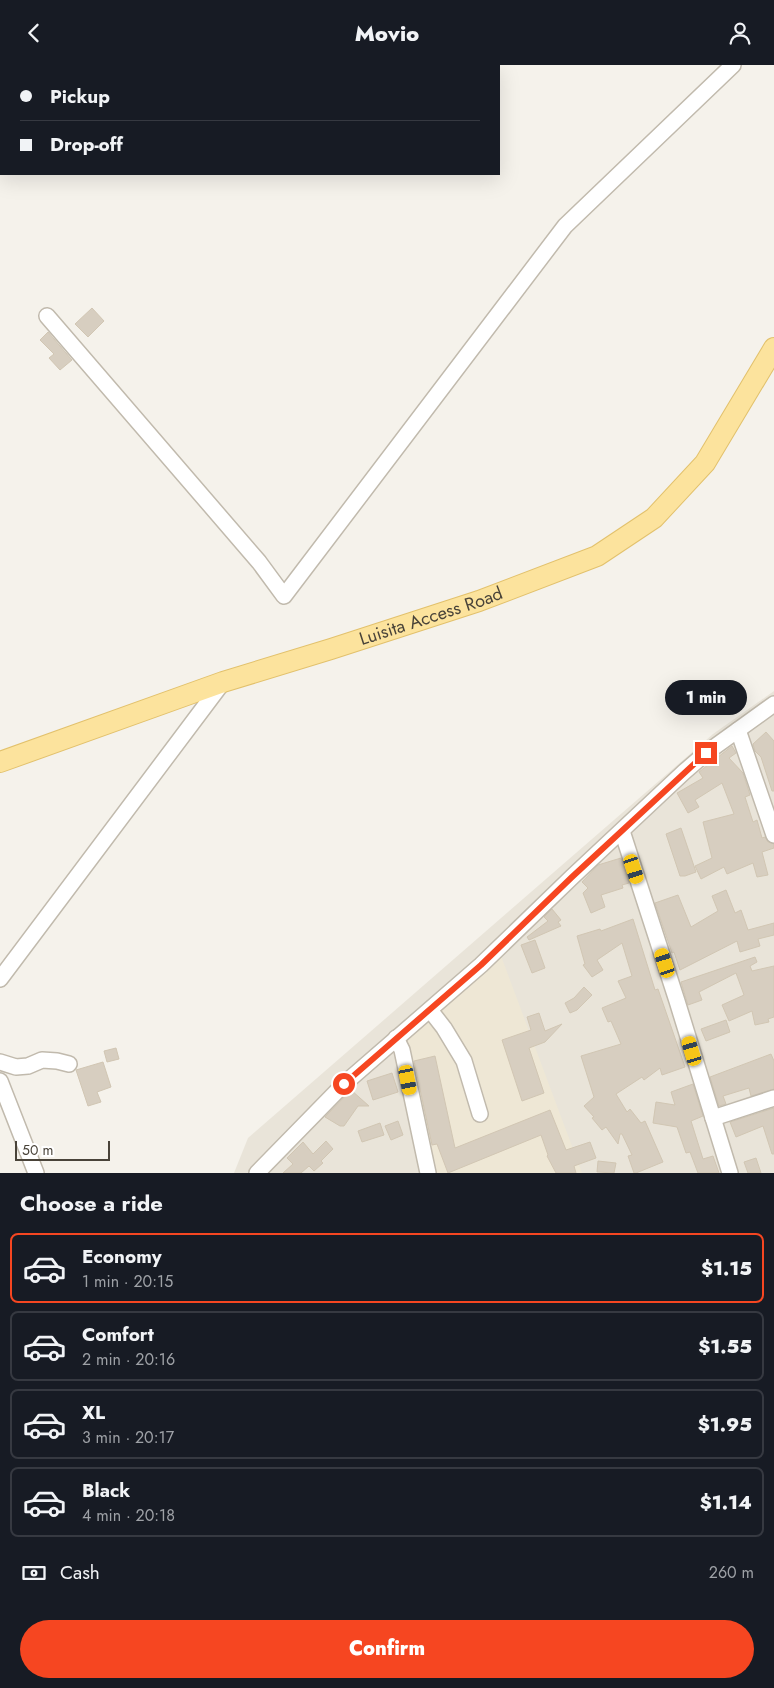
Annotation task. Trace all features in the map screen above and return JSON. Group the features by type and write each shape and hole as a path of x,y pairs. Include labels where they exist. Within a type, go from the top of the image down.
{"main road":[{"name":"Luisita Access Road","path":"0,763 223,682 479,601 597,556 654,518 705,463 774,348"}],"street":[{"path":"47,316 259,562 284,596 565,226 733,65"},
{"path":"0,979 223,682"},
{"path":"257,1173 344,1084 481,965 684,772 774,704"},
{"path":"738,730 774,835"},
{"path":"622,831 730,1173"},
{"path":"430,1010 464,1061 480,1115"},
{"path":"396,1038 402,1050 428,1173"},
{"path":"0,1062 16,1067 28,1066 42,1060 69,1064"},
{"path":"0,1081 36,1173"},
{"path":"713,1118 774,1098"}],"shaded area":[{"path":"774,691 774,1173 234,1173 248,1138 713,734"},
{"path":"501,956 582,1173 433,1173 404,1043"}],"building":[{"path":"92,308 104,321 88,337 75,324"},
{"path":"48,332 72,360 60,370 49,358 54,354 40,340"},
{"path":"766,732 774,741 774,791 772,791 761,757 755,751 753,744"},
{"path":"732,746 736,753 729,758 743,773 750,795 745,797 753,822 757,820 762,838 765,837 768,842 774,844 774,848 762,852 768,875 757,877 753,863 727,874 724,867 701,879 695,866 712,858 703,822 734,814 722,783 695,800 699,807 688,813 677,793 703,778 699,772"},
{"path":"681,828 696,872 685,876 680,876 666,834"},
{"path":"621,858 629,883 622,885 623,888 601,895 605,907 591,913 583,893 588,888 582,882 598,865"},
{"path":"726,890 735,913 741,910 748,930 774,923 774,935 758,939 760,946 740,952 737,941 680,970 674,952 672,953 655,903 678,895 691,927 718,911 712,896"},
{"path":"552,909 561,920 558,922 561,926 529,940 527,937 548,921 544,917"},
{"path":"633,919 655,990 658,989 685,1067 662,1075 660,1068 644,1080 642,1077 616,1094 627,1112 630,1109 641,1123 645,1121 663,1162 636,1173 634,1173 628,1156 632,1155 622,1134 620,1134 618,1144 606,1127 602,1130 584,1106 594,1097 581,1056 621,1044 611,1021 608,1022 602,1008 626,998 618,981 632,976 622,943 597,960 603,970 592,977 583,965 585,964 577,936 600,929 601,931"},
{"path":"535,940 545,968 532,973 521,945"},
{"path":"755,957 757,962 750,966 752,971 774,966 774,1017 768,1019 769,1022 755,1025 752,1011 729,1021 722,1005 744,995 736,973 699,992 702,1000 688,1005 681,982"},
{"path":"584,987 592,995 577,1010 570,1013 565,1003 574,998"},
{"path":"539,1013 545,1031 562,1024 545,1042 529,1048 544,1093 522,1101 502,1040 531,1030 527,1017"},
{"path":"726,1020 730,1032 706,1041 701,1029"},
{"path":"116,1048 119,1059 107,1062 104,1051"},
{"path":"771,1054 774,1061 774,1089 751,1096 749,1088 723,1096 726,1104 719,1106 710,1077"},
{"path":"435,1056 455,1148 550,1110 566,1150 590,1142 596,1158 574,1166 576,1173 556,1173 547,1156 541,1135 448,1173 437,1144 432,1145 414,1061"},
{"path":"103,1062 111,1087 97,1092 101,1102 88,1106 76,1070"},
{"path":"392,1073 398,1092 373,1100 367,1081"},
{"path":"693,1084 703,1116 691,1121 703,1159 713,1156 719,1173 698,1173 690,1152 686,1153 677,1127 653,1123 656,1102 675,1105 671,1092"},
{"path":"351,1090 369,1106 358,1106 344,1126 340,1126 325,1117"},
{"path":"774,1108 774,1154 772,1154 763,1126 736,1137 730,1122"},
{"path":"398,1121 403,1135 391,1140 385,1126"},
{"path":"380,1123 384,1135 362,1142 358,1131"},
{"path":"326,1141 333,1149 321,1161 323,1163 314,1171 309,1166 301,1173 283,1173 293,1164 287,1158 303,1142 313,1154"},
{"path":"756,1158 761,1173 748,1173 744,1162"},
{"path":"598,1161 616,1163 614,1173 597,1172"}],"route":[{"path":"344,1084 370,1059 481,965 572,877 706,753"}]}
